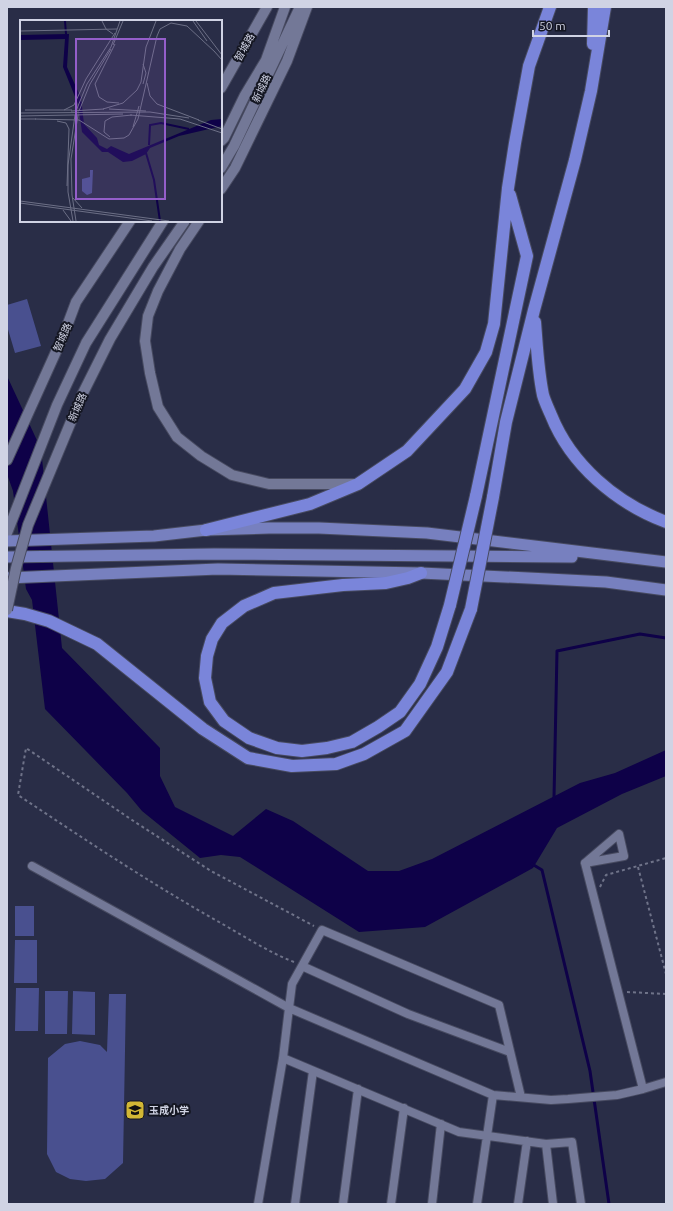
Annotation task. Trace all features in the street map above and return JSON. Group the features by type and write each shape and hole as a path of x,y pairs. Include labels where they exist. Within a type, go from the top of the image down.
{"highway":[{"path":"206,530 310,504 358,484 407,451 434,424 465,389 486,352 494,324 508,188 515,143 529,66 550,7"},
{"path":"591,91 594,7"},
{"path":"7,610 49,621 97,644 203,729 248,758 292,766 336,764 364,754 405,731 447,672 471,609 506,422 534,310 575,160 591,91 605,7"},
{"path":"421,573 408,578 386,583 343,585 274,593 244,606 222,623 212,639 207,656 205,678 210,702 224,721 249,738 277,748 302,751 327,748 352,742 400,712 420,684 438,647 450,605 476,496 526,256 508,188"},
{"path":"534,310 538,363 543,396 557,431 581,466 610,491 648,515 666,522"}],"main road":[{"path":"8,539 56,540 154,536 206,530 319,528 428,533 666,563"},
{"path":"9,557 214,554 560,556 666,563"},
{"path":"7,578 218,570 421,573 606,582 666,590"}],"street":[{"name":"智城路","path":"222,86 267,7"},
{"name":"新城路","path":"222,140 245,95 266,60 285,7"},
{"name":"新城路","path":"222,166 234,146 300,7"},
{"path":"222,188 235,168 283,69 307,7"},
{"name":"智城路","path":"7,460 64,334 76,302 129,222"},
{"name":"新城路","path":"8,539 57,405 86,343 162,222"},
{"name":"新城路","path":"7,610 16,568 28,525 82,395 110,339 149,273 184,222"},
{"path":"198,222 180,249 158,291 148,316 146,341 150,373 158,407 177,437 201,456 232,475 269,484 358,484"},
{"path":"619,834 624,856 585,863 613,838 619,834"},
{"path":"585,863 643,1089"},
{"path":"32,866 289,1008 494,1095 551,1100 568,1099 610,1095 643,1089 666,1082"},
{"path":"258,1204 283,1058 292,984 322,930 499,1005 521,1097"},
{"path":"302,966 408,1014 510,1052"},
{"path":"283,1058 459,1132 546,1144 572,1142 581,1204"},
{"path":"295,1204 314,1071"},
{"path":"343,1204 358,1089"},
{"path":"477,1204 494,1095"},
{"path":"391,1204 404,1108"},
{"path":"432,1204 441,1124"},
{"path":"518,1204 527,1141"},
{"path":"546,1144 553,1204"}],"path":[{"path":"302,966 280,957 180,900 129,869 18,795 26,748 135,822 211,871 322,930"},
{"path":"599,889 606,874 638,867 666,858"},
{"path":"638,867 666,974"},
{"path":"625,992 666,994"}],"shaded area":[{"path":"27,299 41,346 15,353 7,326 7,305"},
{"path":"7,376 41,449 62,648 160,748 160,776 175,807 233,836 266,809 293,821 368,871 399,871 432,859 580,783 615,773 666,750 666,776 622,794 557,828 533,868 425,927 359,932 240,857 221,855 200,858 142,811 127,793 45,709 32,600 26,589 13,491 7,474"},
{"path":"15,906 34,906 34,936 15,936"},
{"path":"15,940 37,940 37,983 14,983"},
{"path":"16,988 39,988 38,1031 15,1031"},
{"path":"45,991 68,991 67,1034 45,1034"},
{"path":"73,991 95,992 95,1035 72,1034"},
{"path":"109,994 126,994 123,1163 105,1179 86,1181 70,1179 56,1172 47,1154 48,1058 65,1044 80,1041 100,1045 107,1052"}],"waterway":[{"path":"554,798 557,651 640,634 666,638"},
{"path":"532,864 542,870 590,1071 609,1204"}],"place":[{"name":"玉成小学","path":"135,1110"}]}
